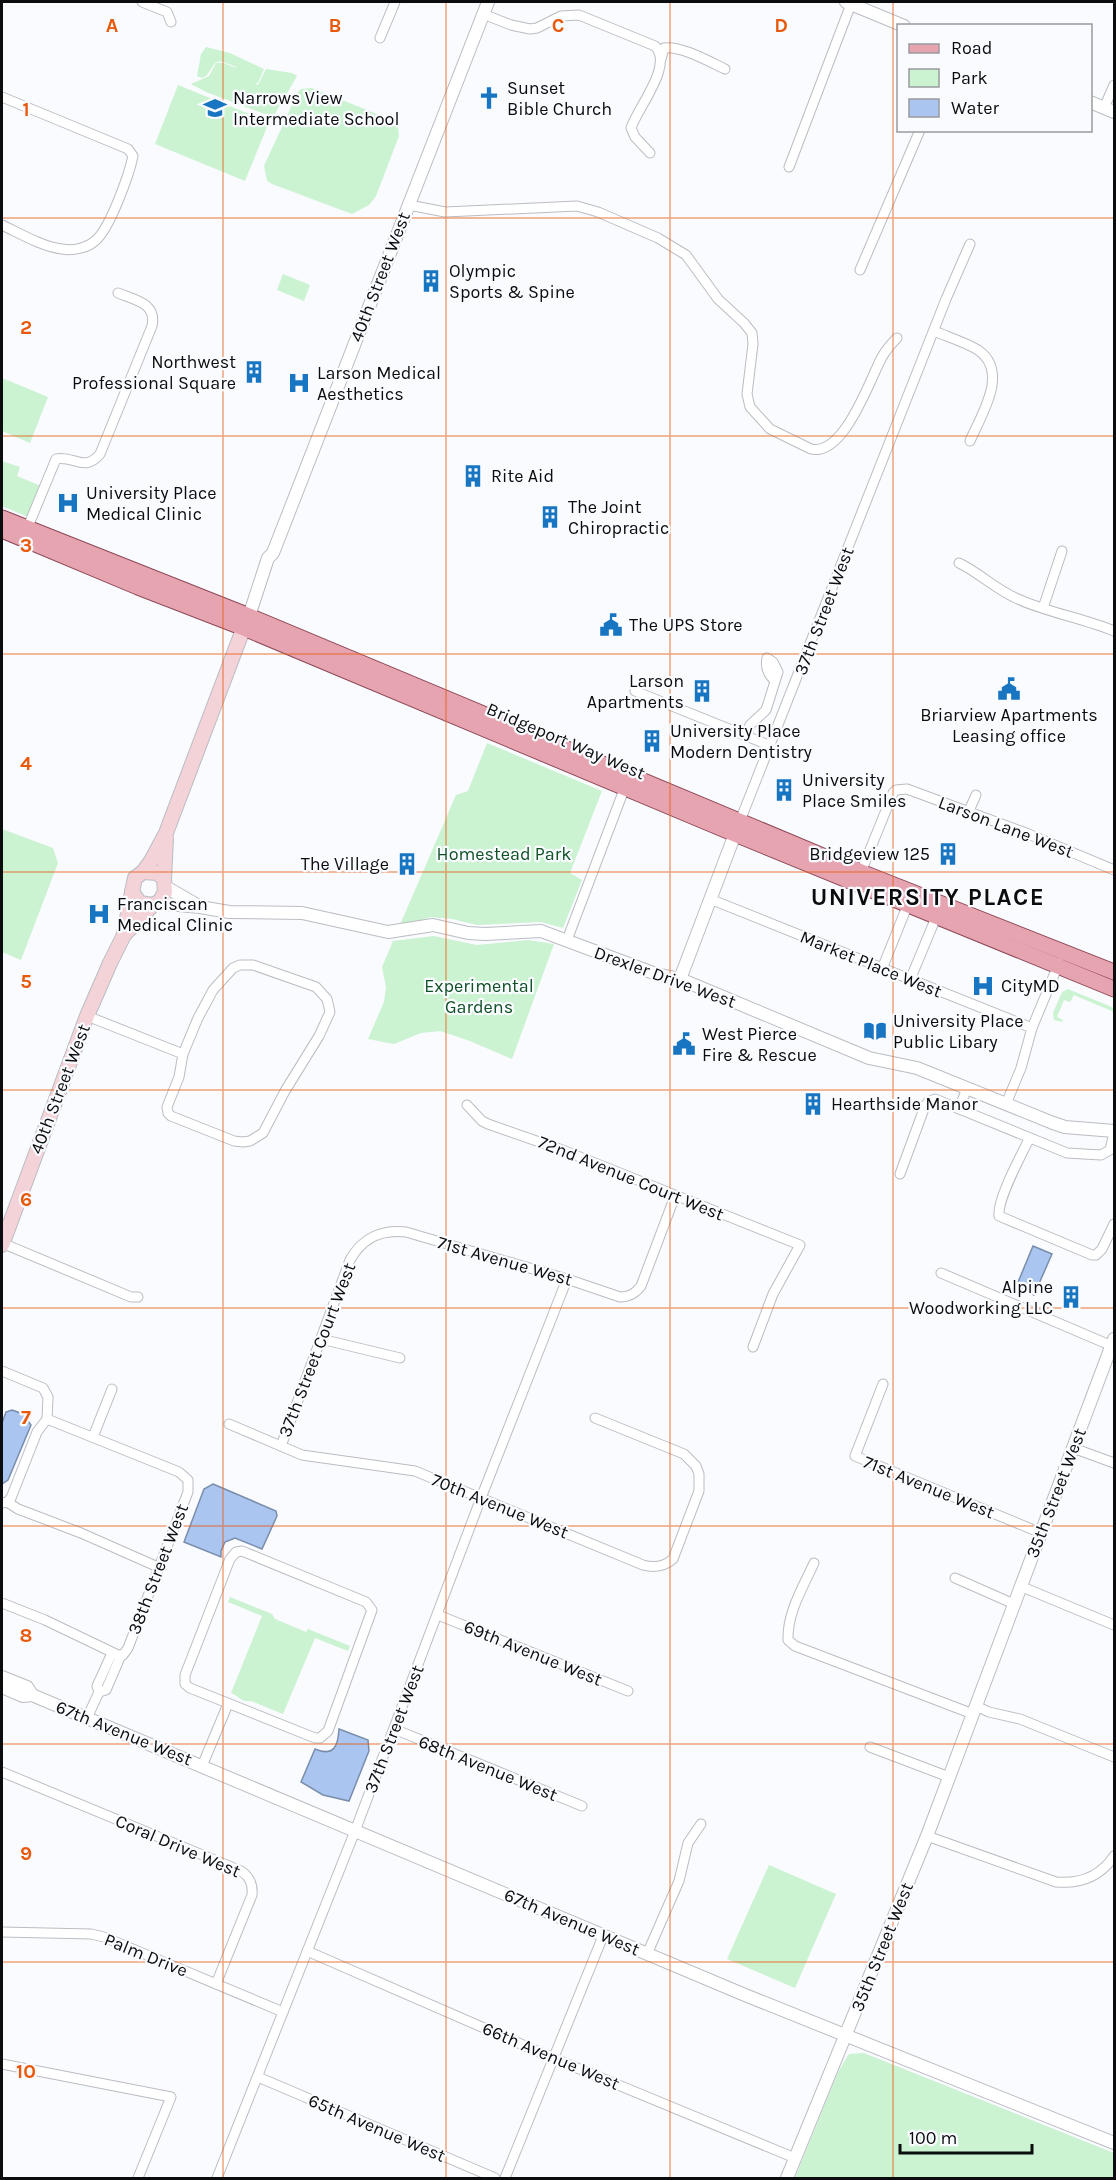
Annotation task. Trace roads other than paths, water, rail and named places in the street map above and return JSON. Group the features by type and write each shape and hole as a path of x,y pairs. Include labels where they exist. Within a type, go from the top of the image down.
{"main road":[{"name":"Bridgeport Way West","path":"2,518 738,827 909,904 1061,959 1114,972"},
{"name":"Bridgeport Way West","path":"2,530 138,587 246,622 626,787 861,872 1061,959 1114,989"},
{"name":"40th Street West","path":"143,872 166,832 246,622"},
{"name":"40th Street West","path":"165,883 166,832"},
{"path":"143,872 157,873 165,883 164,897 155,904 140,903 132,892 135,878 143,872"},
{"name":"40th Street West","path":"2,1244 87,1016 124,935 132,892"},
{"name":"40th Street West","path":"124,935 155,904"}],"street":[{"path":"142,2 167,12 171,22"},
{"path":"380,38 395,2"},
{"name":"40th Street West","path":"246,622 257,596 256,589 268,558 273,553 488,2"},
{"path":"789,167 848,3 899,24"},
{"path":"483,14 511,25 530,29 561,16 579,15 655,46 660,53 661,68 631,128 635,137 650,153"},
{"path":"661,59 664,48 673,48 725,69"},
{"path":"1092,103 1109,110 1114,85"},
{"path":"2,97 128,149 133,156 106,225 98,238 90,244 73,249 56,248 2,225"},
{"path":"860,270 919,132"},
{"path":"409,205 445,212 577,206 598,212 675,247 692,261 718,299 752,333 753,344 747,391 750,406 770,429 811,449 819,450 826,447 846,428 883,356 897,338"},
{"name":"37th Street West","path":"680,980 738,827 970,244"},
{"path":"27,529 56,459 86,463 93,462 100,454 148,336 153,318 151,309 144,303 118,293"},
{"path":"934,331 978,350 991,366 992,390 970,441"},
{"path":"1043,608 1062,550"},
{"path":"959,563 1002,591 1043,608 1078,617 1114,631"},
{"path":"746,736 750,725 766,710 774,680"},
{"path":"635,691 771,747"},
{"path":"567,940 626,787"},
{"name":"Larson Lane West","path":"861,872 872,841 896,790 907,789 1114,870"},
{"path":"968,813 976,795"},
{"name":"Drexler Drive West","path":"165,883 200,907"},
{"name":"Market Place West","path":"710,899 1032,1028"},
{"name":"Drexler Drive West","path":"155,904 200,907 239,913 274,911 302,913 388,932 433,925 468,933 485,934 541,931 656,974 680,980 869,1058 917,1068 1065,1127 1114,1132"},
{"path":"882,969 909,904"},
{"path":"910,980 937,915"},
{"path":"1006,1104 1021,1068 1032,1028 1061,959"},
{"path":"240,965 253,965 316,987 327,999 330,1012 319,1036 285,1090 267,1126 257,1138 250,1141 234,1141 168,1113 167,1107 179,1077 183,1054 213,990 233,968 240,965"},
{"path":"87,1016 183,1054"},
{"path":"959,1109 967,1088"},
{"path":"900,1174 928,1102 935,1099 1068,1153 1101,1155 1110,1150 1114,1132"},
{"name":"72nd Avenue Court West","path":"467,1105 488,1124 565,1151 800,1245 773,1294 753,1347"},
{"path":"1029,1139 1004,1194 999,1216 1092,1255 1099,1253 1102,1249 1114,1224"},
{"name":"71st Avenue West","path":"382,1233 406,1232 626,1297 637,1291 640,1286 675,1196"},
{"name":"37th Street Court West","path":"281,1446 354,1253 365,1241 382,1233"},
{"path":"2,1244 131,1297 138,1297"},
{"path":"941,1273 1113,1342"},
{"name":"37th Street West","path":"217,2178 355,1831 567,1279"},
{"path":"321,1339 400,1358"},
{"name":"35th Street West","path":"787,2178 927,1836 1113,1342"},
{"path":"2,1371 44,1388 48,1397 45,1421 4,1503 81,1533 158,1567"},
{"name":"71st Avenue West","path":"883,1384 855,1456 1041,1533"},
{"path":"45,1421 93,1437 112,1389"},
{"name":"70th Avenue West","path":"229,1424 315,1458 415,1471 643,1564 656,1567 669,1563 673,1559 699,1491 700,1483 696,1466 684,1454 595,1418"},
{"name":"38th Street West","path":"87,1718 99,1692 97,1686 117,1654 128,1648 188,1492 188,1480 179,1473 93,1437"},
{"path":"1073,1448 1114,1463"},
{"path":"242,1551 366,1602 370,1606 372,1615 328,1731 324,1736 315,1738 228,1704 190,1688 185,1679 234,1553 242,1551"},
{"path":"814,1563 788,1629 788,1640 795,1646 974,1710 1020,1719 1114,1757"},
{"path":"955,1578 1014,1604"},
{"path":"1020,1586 1114,1625"},
{"path":"2,1603 45,1620 117,1654"},
{"name":"69th Avenue West","path":"438,1616 628,1691"},
{"name":"67th Avenue West","path":"2,1677 27,1687 32,1695"},
{"name":"67th Avenue West","path":"2,1687 23,1696 32,1695 603,1936 1114,2143"},
{"path":"202,1766 228,1704"},
{"name":"68th Avenue West","path":"394,1729 582,1806"},
{"path":"870,1747 949,1777"},
{"name":"Coral Drive West","path":"3,1775 247,1875 253,1888 252,1895 216,1984"},
{"path":"647,1954 679,1881 688,1843 701,1824"},
{"path":"927,1836 1043,1878 1071,1883 1101,1871 1114,1856"},
{"name":"Palm Drive","path":"2,1932 91,1934 104,1937 283,2012"},
{"path":"505,2178 603,1936"},
{"name":"66th Avenue West","path":"307,1951 553,2058 795,2158"},
{"path":"2,2064 171,2097 138,2178"},
{"name":"65th Avenue West","path":"258,2077 495,2178"}],"water":[{"path":"1033,1246 1052,1254 1034,1295 1016,1287"},
{"path":"12,1410 23,1414 31,1425 8,1480 2,1484 2,1423 6,1412"},
{"path":"213,1484 276,1511 277,1516 262,1549 235,1538 225,1542 221,1557 184,1542 204,1489"},
{"path":"339,1729 368,1740 369,1751 349,1801 323,1795 301,1782 315,1749 331,1751 338,1740"}],"place":[{"name":"Sunset Bible Church","path":"489,98"},
{"name":"Narrows View Intermediate School","path":"215,108"},
{"name":"Olympic Sports & Spine","path":"431,281"},
{"name":"Northwest Professional Square","path":"254,372"},
{"name":"Larson Medical Aesthetics","path":"299,383"},
{"name":"Rite Aid","path":"473,476"},
{"name":"University Place Medical Clinic","path":"68,503"},
{"name":"The Joint Chiropractic","path":"550,517"},
{"name":"The UPS Store","path":"611,625"},
{"name":"Briarview Apartments Leasing office","path":"1009,689"},
{"name":"Larson Apartments","path":"702,691"},
{"name":"University Place Modern Dentistry","path":"652,741"},
{"name":"University Place Smiles","path":"784,790"},
{"name":"Bridgeview 125","path":"948,854"},
{"name":"The Village","path":"407,864"},
{"name":"Franciscan Medical Clinic","path":"99,914"},
{"name":"CityMD","path":"983,986"},
{"name":"University Place Public Libary","path":"875,1031"},
{"name":"West Pierce Fire & Rescue","path":"684,1044"},
{"name":"Hearthside Manor","path":"813,1104"},
{"name":"Alpine Woodworking LLC","path":"1071,1297"}],"district":[{"name":"UNIVERSITY PLACE","path":"928,897"}],"park label":[{"name":"Homestead Park","path":"504,854"},
{"name":"Experimental Gardens","path":"479,996"}]}
